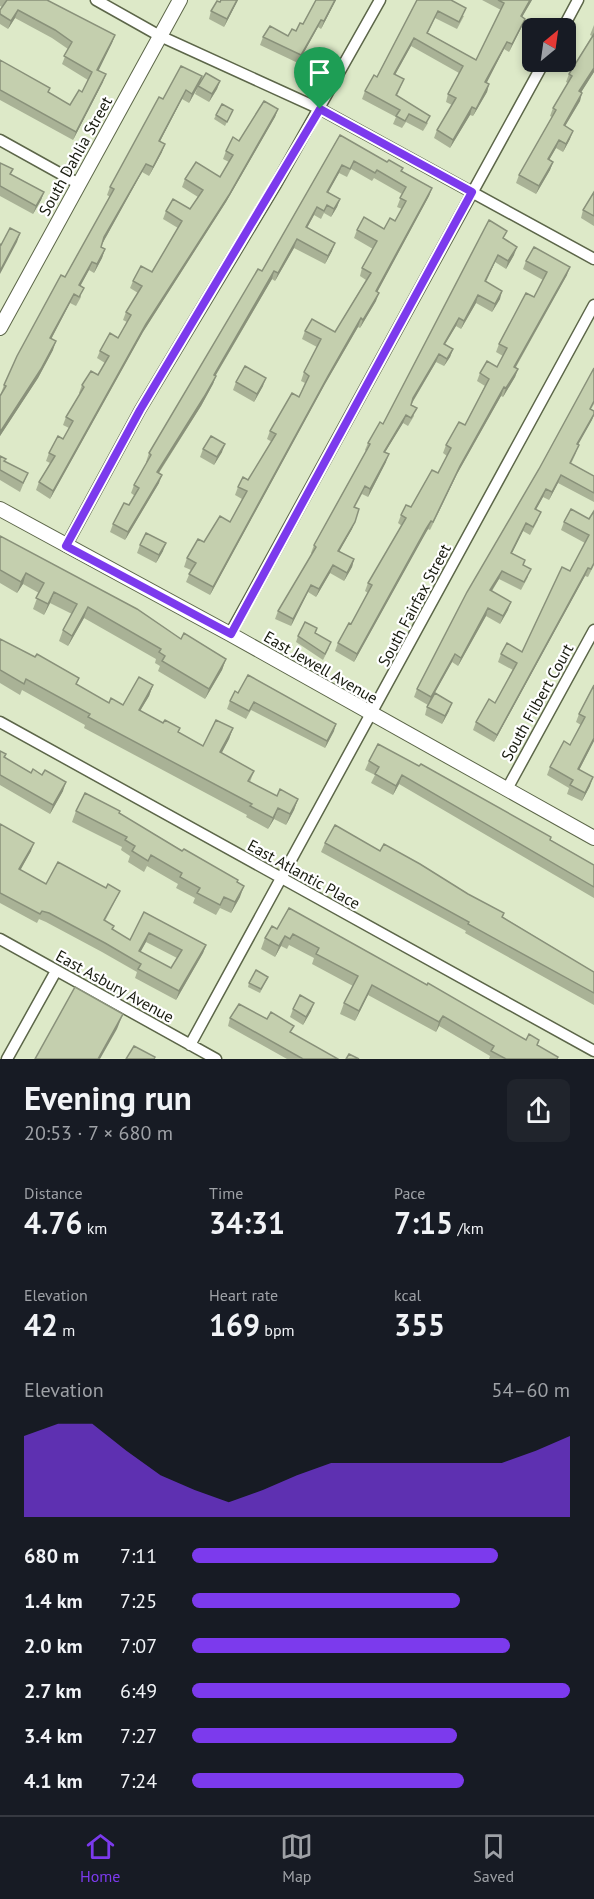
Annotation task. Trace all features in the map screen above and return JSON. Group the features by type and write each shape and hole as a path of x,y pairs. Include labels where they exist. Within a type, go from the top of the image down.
{"street":[{"path":"96,0 160,36 320,109 594,259"},
{"name":"South Dahlia Street","path":"1,326 180,0"},
{"path":"66,546 140,410 320,109 380,0"},
{"path":"568,18 578,0"},
{"path":"231,634 538,72"},
{"path":"0,140 79,184"},
{"name":"South Fairfax Street","path":"190,1045 594,305"},
{"name":"East Jewell Avenue","path":"0,509 231,634 594,838"},
{"name":"South Filbert Court","path":"507,789 594,630"},
{"name":"East Atlantic Place","path":"0,722 594,1051"},
{"name":"East Asbury Avenue","path":"0,939 216,1059"},
{"path":"7,1059 56,971"}],"building":[{"path":"7,0 47,0 115,35 97,70 106,74 76,132 0,90 0,60 50,88 48,92 70,105 79,90 82,92 92,72 64,56 72,42 55,30 18,10 11,21 0,14"},
{"path":"237,0 227,19 211,11 217,1"},
{"path":"316,0 335,0 301,55 263,37 270,26 288,36 292,29 296,31 300,23 303,24"},
{"path":"417,0 451,0 466,8 459,22 438,11 427,33 476,60 504,3 498,0 530,0 521,16 524,18 522,25 512,44 507,42 485,82 489,84 476,109 472,107 453,140 437,130 456,98 448,94 463,66 414,38 394,74 404,79 396,95 430,116 426,123 409,114 405,121 396,116 400,110 365,91 374,75 377,77"},
{"path":"594,34 594,68 579,91 582,93 564,125 573,131 566,144 559,140 548,159 553,162 539,186 519,175 556,110 553,108 572,76 569,74 576,72 576,63"},
{"path":"181,66 202,76 192,94 186,90 159,141 165,144 153,167 146,164 104,237 101,247 105,249 97,264 92,262 79,285 84,288 79,297 74,294 50,338 56,341 41,369 0,432 0,396 17,356 61,275 65,277 114,189 110,187 159,97 163,99"},
{"path":"206,73 220,81 212,94 198,86"},
{"path":"264,101 278,109 229,195 146,324 53,491 39,482 55,456 49,453 58,436 63,439 73,421 66,417 91,371 98,375 109,356 100,351 110,333 118,338 131,315 126,312 142,286 133,281 141,266 152,272 182,221 166,211 173,199 190,209 203,190 185,179 196,162 220,177 233,155 226,151 233,137 239,141"},
{"path":"222,104 233,110 227,122 216,115"},
{"path":"340,135 387,162 389,160 403,168 401,171 432,188 376,291 379,293 363,320 361,318 328,376 213,587 189,574 196,563 187,558 198,539 204,542 220,516 230,522 247,491 238,487 243,477 248,480 276,434 270,431 292,393 299,397 309,376 304,372 321,339 305,331 312,319 335,332 371,273 362,268 377,241 357,230 364,217 384,229 390,218 395,221 406,201 400,198 406,187 377,170 375,173 354,161 350,169 342,165 327,192 340,199 334,209 327,205 324,211 317,207 306,227 335,243 328,256 297,239 278,273 274,271 214,375 216,376 204,397 157,472 162,475 128,532 113,524 124,503 129,505 139,488 134,485 151,455 149,453 258,269 262,271"},
{"path":"0,163 13,169 10,174 44,192 36,206 0,186"},
{"path":"594,192 594,216 583,210"},
{"path":"489,220 507,231 503,238 517,247 508,261 498,255 485,281 502,291 495,304 478,295 464,321 459,318 444,344 453,349 447,359 439,354 413,398 411,405 417,408 411,418 406,415 384,452 389,454 370,489 365,486 354,507 359,509 355,522 338,551 354,559 347,573 333,565 319,589 311,585 293,619 278,611 316,547 314,545 370,444 368,443 380,422 383,424"},
{"path":"10,228 20,233 0,271 0,244"},
{"path":"534,247 570,267 514,367 518,369 506,388 504,387 460,466 433,522 431,521 426,529 357,654 338,643 349,623 351,624 372,585 368,583 406,518 401,515 406,505 411,507 432,470 438,473 451,448 446,445 459,422 465,425 489,379 480,373 487,361 497,367 507,348 499,344 526,293 534,297 547,272 526,261"},
{"path":"245,366 266,378 257,394 236,382"},
{"path":"594,368 594,401 590,409 594,411 594,414 577,444 579,445 570,463 594,476 594,493 561,475 552,492 546,489 535,509 541,512 533,527 526,523 511,553 525,560 523,565 531,569 524,582 502,571 490,590 511,602 503,616 488,608 461,658 455,654 431,697 417,689 467,592 539,469"},
{"path":"211,436 225,444 217,457 203,449"},
{"path":"0,456 6,459 4,461 28,473 23,483 0,470"},
{"path":"571,509 589,519 594,511 594,563 591,569 588,568 497,735 476,722 489,699 495,703 517,663 501,654 507,643 522,652 562,567 570,571 589,535 564,522"},
{"path":"146,533 166,543 159,555 140,545"},
{"path":"0,536 137,609 181,639 184,633 226,659 209,689 162,661 165,656 159,652 161,649 88,607 72,636 63,630 77,604 54,592 48,604 36,598 44,583 26,573 21,582 0,570"},
{"path":"305,622 317,628 315,633 331,642 325,654 298,636"},
{"path":"0,639 35,657 37,654 79,678 76,684 109,703 111,698 123,705 139,677 153,685 139,710 163,723 165,720 180,728 178,732 203,746 216,720 233,728 220,752 254,771 248,781 277,796 280,789 298,799 290,814 278,808 273,818 250,806 252,804 88,717 90,714 26,679 24,684 0,670"},
{"path":"248,675 336,724 327,741 254,702 249,711 230,701 235,691 238,693"},
{"path":"594,685 594,738 578,769 593,777 585,793 570,785 573,780 550,767 564,741 570,745 585,717 579,714"},
{"path":"435,693 452,703 445,716 427,707"},
{"path":"378,744 419,766 421,764 551,837 550,840 594,865 594,887 402,775 396,786 375,774 379,767 369,761"},
{"path":"0,751 6,754 4,757 31,773 33,769 42,775 45,770 66,782 53,805 0,775"},
{"path":"85,793 120,811 119,813 182,851 184,849 238,880 237,882 244,886 235,902 224,897 220,905 197,893 200,888 180,877 182,873 151,855 148,861 132,851 135,846 125,840 127,837 76,811"},
{"path":"0,824 34,843 19,869 46,884 58,862 106,888 108,884 120,891 104,920 114,926 112,929 130,940 144,912 206,945 179,991 138,969 141,964 105,943 49,913 42,911 40,914 0,893","holes":["149,933 182,950 171,968 139,951"]},
{"path":"335,825 380,851 384,844 504,913 502,917 594,972 594,993 325,843"},
{"path":"289,908 427,985 428,983 526,1040 529,1034 539,1040 537,1045 558,1057 557,1059 506,1059 491,1051 494,1046 443,1016 439,1022 372,985 359,1011 344,1003 358,976 316,954 319,948 293,934 290,939 285,936 279,946 265,938 272,926 277,929"},
{"path":"256,970 268,977 261,989 249,983"},
{"path":"75,987 123,1014 98,1059 35,1059"},
{"path":"300,995 314,1003 306,1017 293,1009"},
{"path":"239,1004 267,1019 271,1012 294,1026 290,1032 338,1059 303,1059 230,1018"},
{"path":"134,1046 155,1057 154,1059 126,1059"},
{"path":"349,1054 359,1059 346,1059"}],"route":[{"path":"320,109 472,192 231,634 66,546 140,410 320,109"}]}
